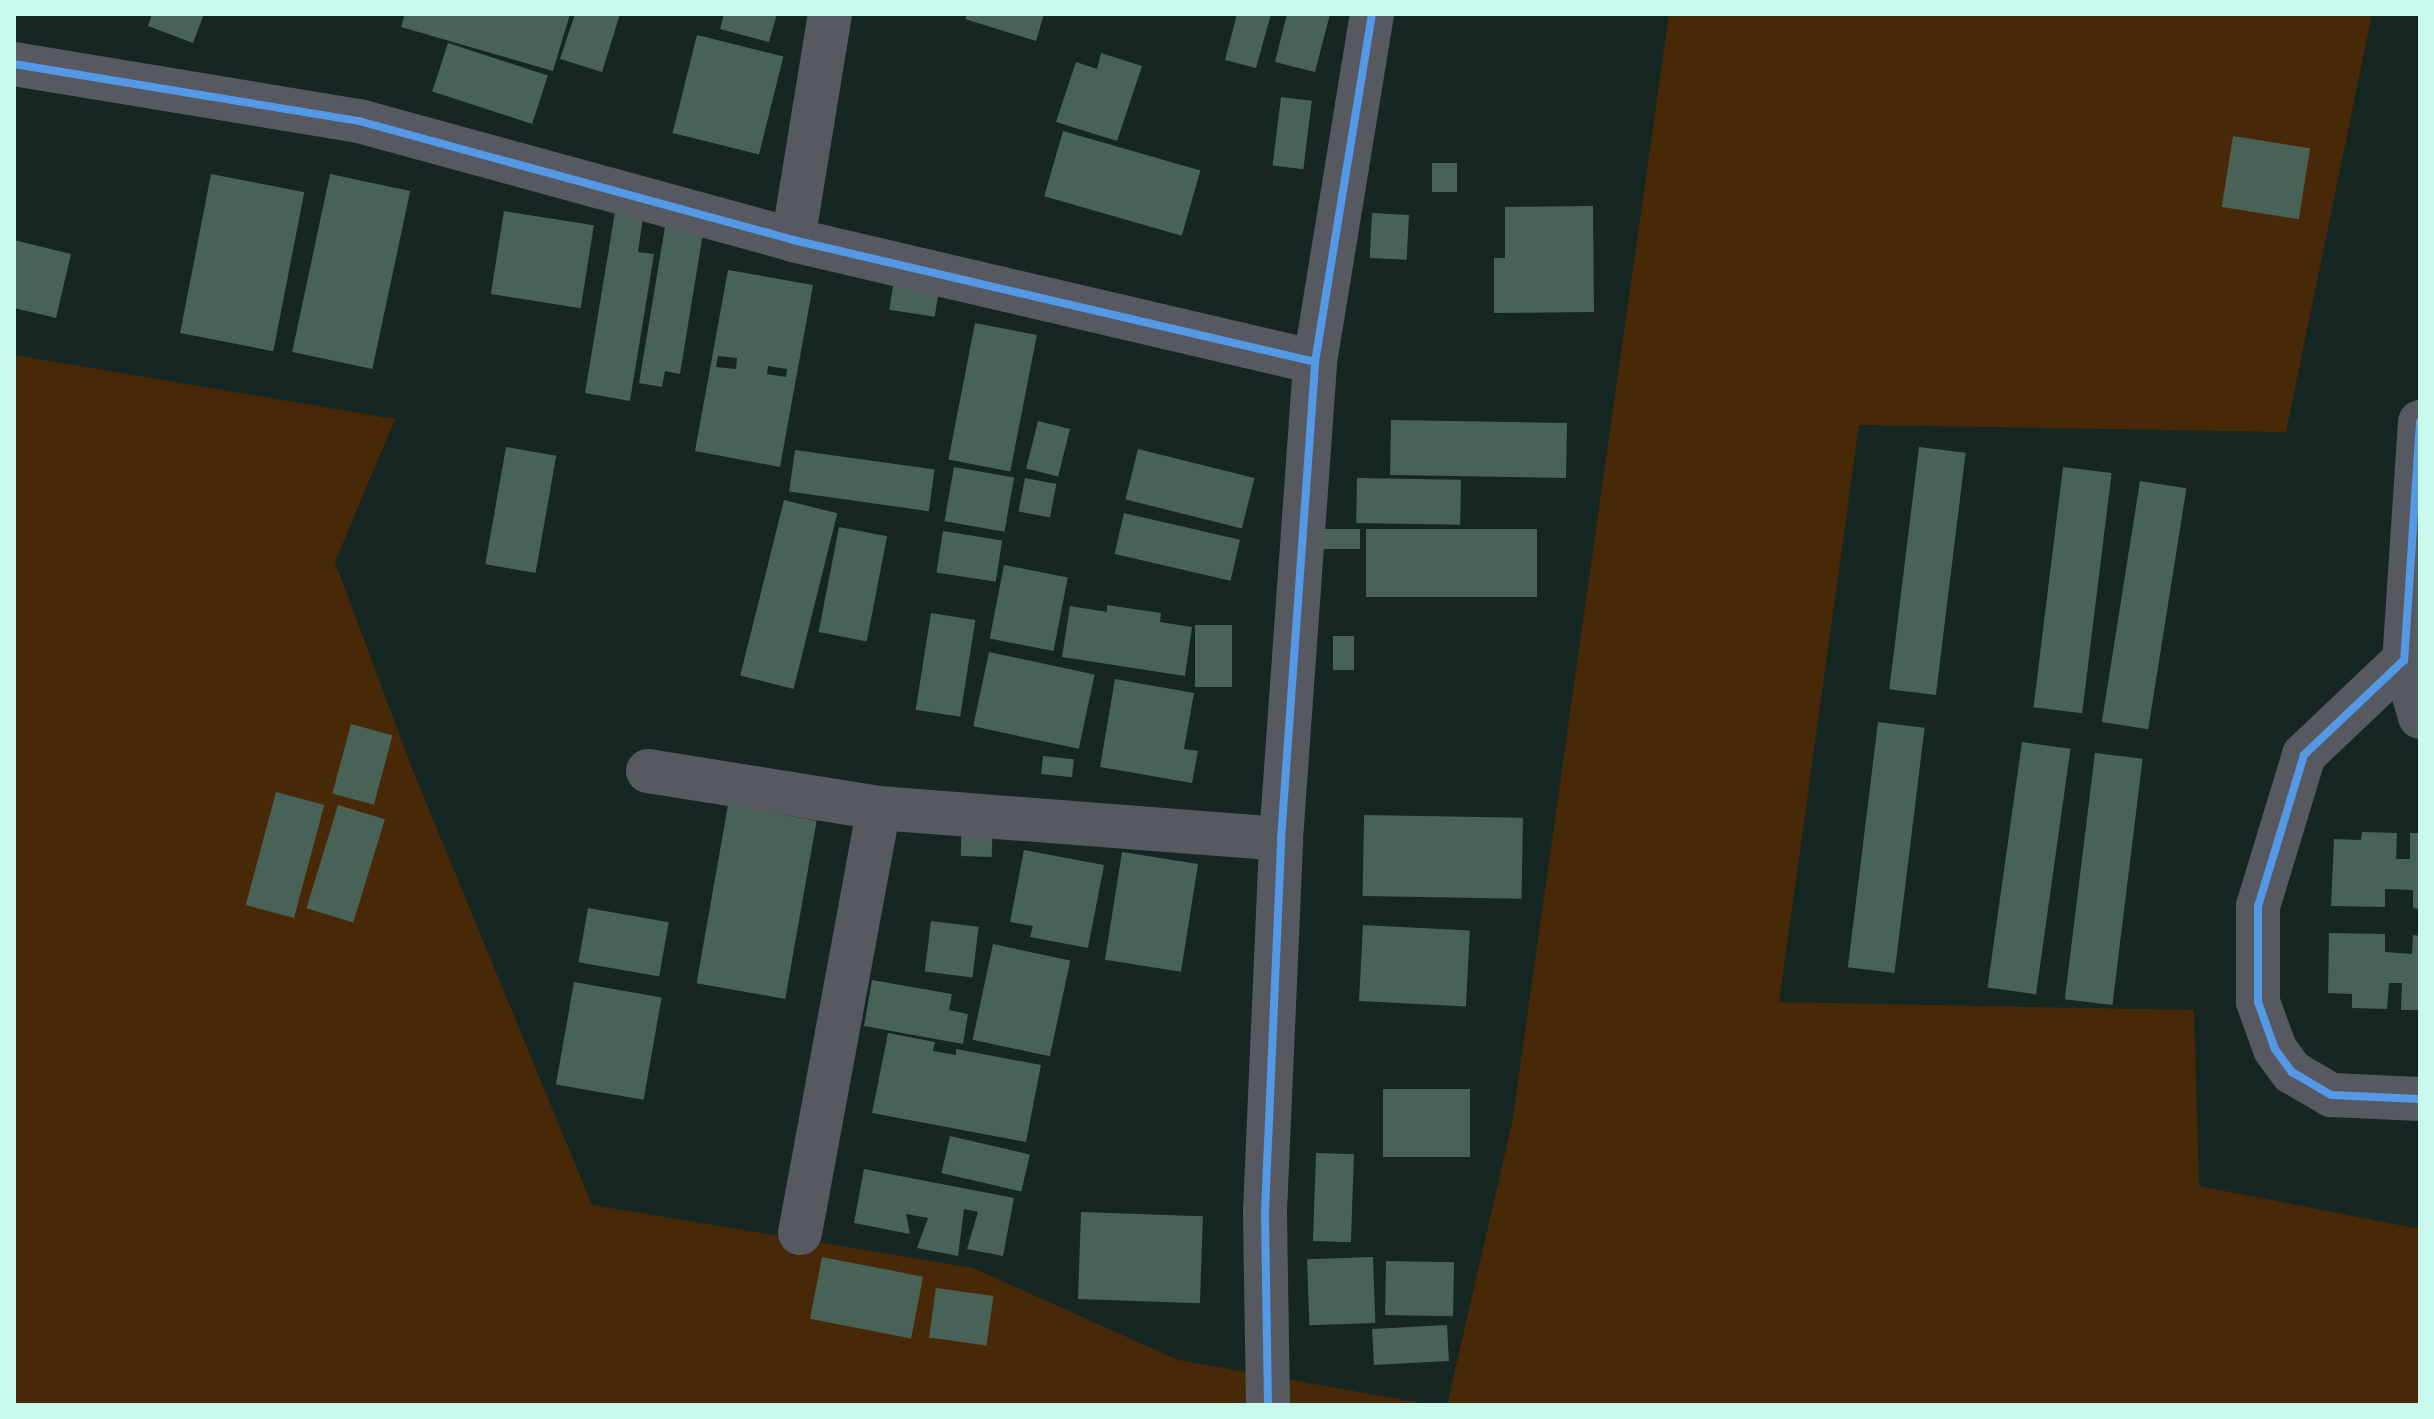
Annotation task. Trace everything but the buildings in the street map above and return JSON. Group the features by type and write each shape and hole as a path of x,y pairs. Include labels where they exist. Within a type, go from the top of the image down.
{"street":[{"path":"793,240 830,14"},
{"path":"1268,1405 1265,1211 1281,839 1315,362 1372,14"},
{"path":"14,64 359,121 793,240 1315,362"},
{"path":"2420,422 2404,660 2420,717"},
{"path":"2404,660 2304,755 2258,906 2258,1002 2275,1049 2292,1072 2331,1095 2420,1099"},
{"path":"648,771 879,808 1281,839"},
{"path":"800,1233 879,808"}],"shaded area":[{"path":"1669,14 2372,14 2286,432 1859,425 1779,1002 2194,1010 2199,1186 2420,1229 2420,1405 1447,1405 1512,1123"},
{"path":"14,355 395,419 335,562 413,771 592,1205 973,1268 1178,1360 1433,1405 14,1405"}],"cycle path":[{"path":"1268,1405 1265,1211 1281,839 1315,362 1372,14"},
{"path":"14,64 359,121 793,240 1315,362"},
{"path":"2420,422 2404,660 2304,755 2258,906 2258,1002 2275,1049 2292,1072 2331,1095 2420,1099"}]}
